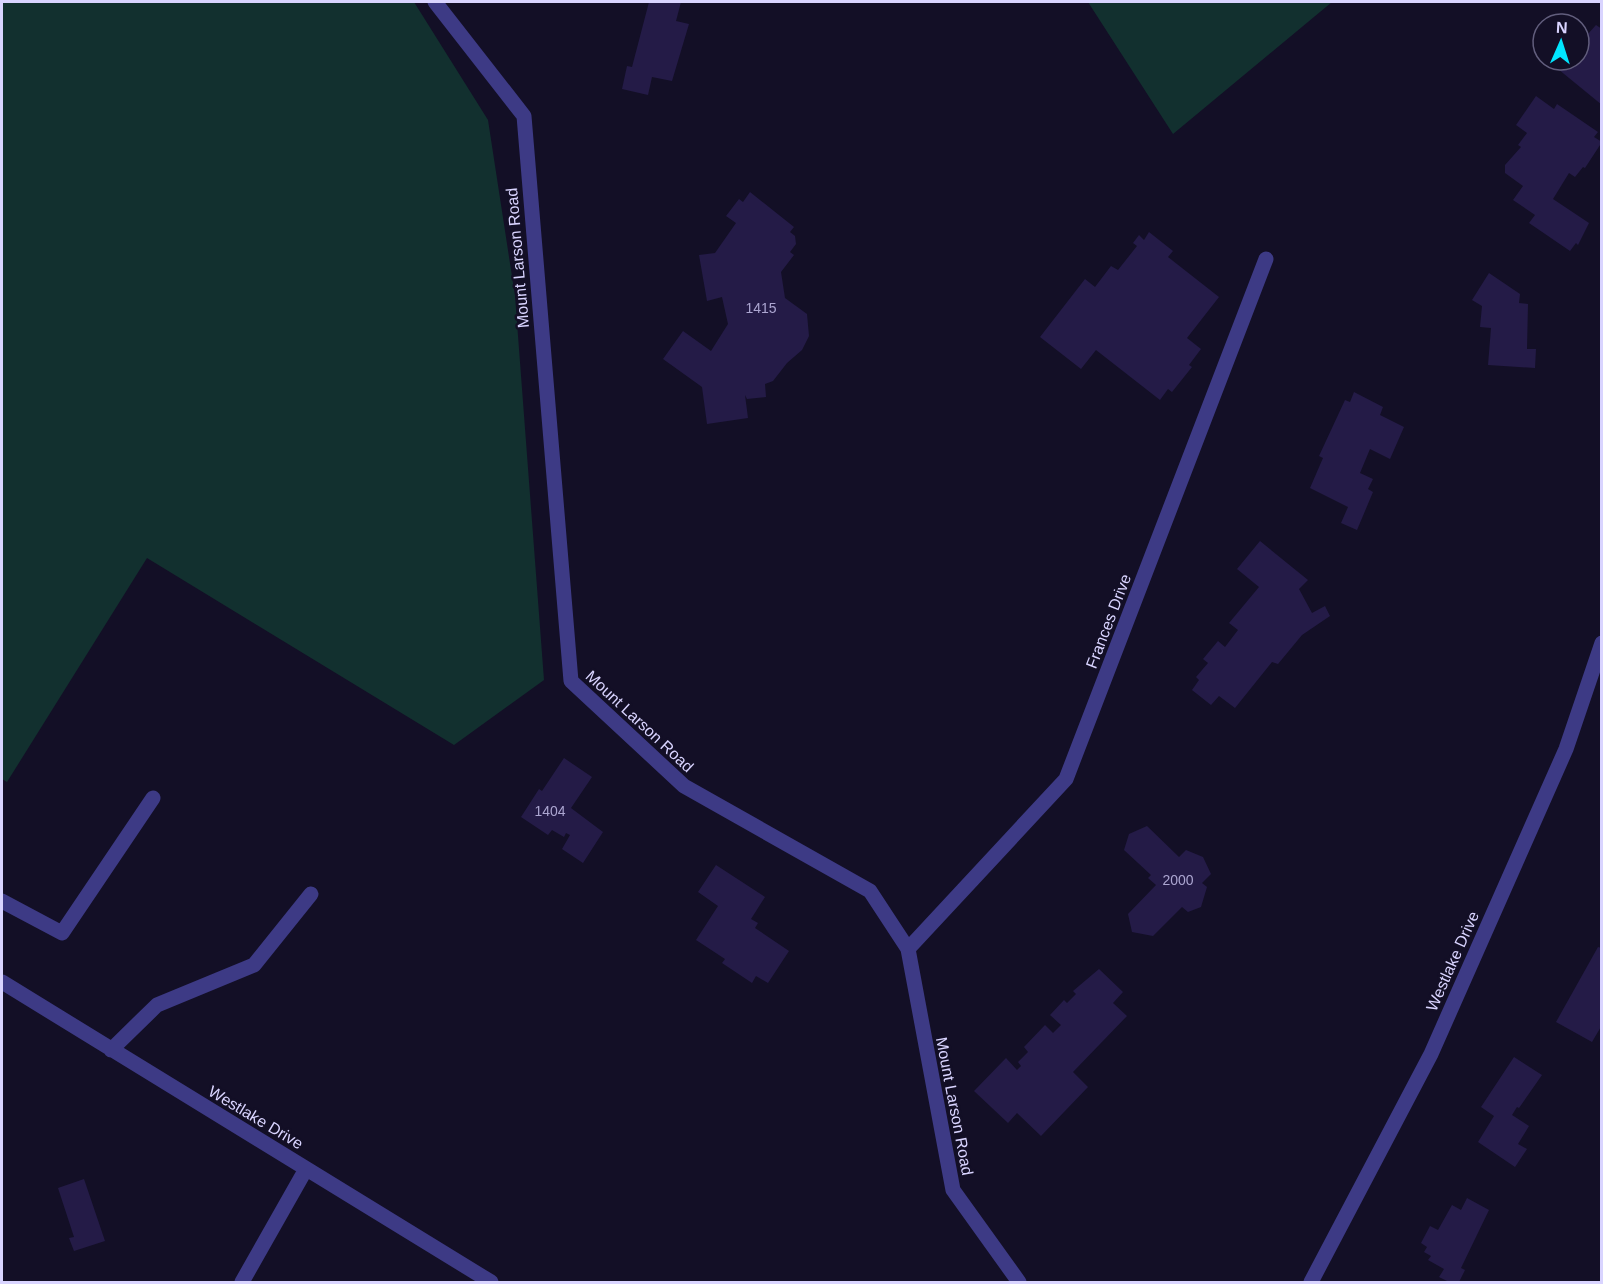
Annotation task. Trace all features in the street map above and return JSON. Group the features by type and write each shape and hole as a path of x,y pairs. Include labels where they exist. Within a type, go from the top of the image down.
{"street":[{"name":"Mount Larson Road","path":"435,2 524,116 571,681 684,786 870,891 908,949 953,1190 1019,1282"},
{"name":"Frances Drive","path":"908,949 1066,779 1266,259"},
{"name":"Westlake Drive","path":"1311,1282 1431,1054 1566,749 1602,643"},
{"path":"2,901 62,933 153,798"},
{"path":"111,1050 157,1005 254,965 311,894"},
{"name":"Westlake Drive","path":"2,982 491,1282"},
{"path":"242,1282 306,1169"}],"green space":[{"path":"2,2 414,2 488,120 515,296 544,680 454,745 147,558 7,782 2,779"},
{"path":"1088,2 1332,2 1173,134"}],"building":[{"path":"649,2 681,2 676,21 689,24 672,81 652,77 648,95 622,89 627,66 632,67"},
{"path":"1596,25 1602,29 1602,105 1562,72 1591,72 1591,31"},
{"path":"1536,96 1554,109 1557,104 1598,132 1594,137 1602,142 1585,168 1583,167 1575,177 1569,173 1553,199 1589,223 1578,245 1576,243 1570,251 1529,223 1535,215 1513,200 1523,186 1505,173 1505,165 1521,147 1518,145 1527,133 1516,125"},
{"path":"750,192 794,227 790,232 795,236 796,244 790,252 794,255 781,272 785,298 807,314 809,336 802,350 787,363 773,381 765,384 766,397 747,399 745,395 748,418 707,424 702,387 663,359 683,331 711,351 728,324 722,297 707,301 699,255 715,253 736,223 726,216 739,199 743,202"},
{"path":"1149,232 1173,251 1168,257 1219,297 1187,338 1201,349 1189,365 1192,367 1172,392 1168,389 1160,400 1096,350 1081,369 1040,337 1085,279 1095,287 1111,266 1118,270 1137,246 1133,243 1139,235 1144,240"},
{"path":"1489,273 1520,294 1519,303 1528,304 1527,349 1536,349 1535,368 1488,365 1491,328 1480,327 1482,306 1472,300"},
{"path":"1354,392 1383,407 1380,415 1404,427 1390,459 1370,449 1360,473 1373,479 1368,489 1373,492 1357,530 1341,523 1348,507 1310,488 1323,458 1319,456 1345,400 1350,402"},
{"path":"1260,541 1308,580 1299,589 1312,613 1325,606 1330,616 1302,635 1278,664 1272,662 1235,708 1219,696 1211,705 1192,690 1199,680 1196,677 1208,663 1203,659 1218,641 1225,647 1238,630 1229,623 1259,587 1237,569"},
{"path":"564,758 592,777 571,808 603,832 583,863 562,849 570,835 566,833 564,837 552,830 548,835 521,817 539,789 542,791"},
{"path":"1147,826 1179,857 1186,850 1203,857 1211,874 1202,883 1207,887 1201,907 1188,912 1182,907 1153,936 1132,932 1128,914 1156,885 1148,878 1151,875 1124,850 1129,834"},
{"path":"716,865 765,897 751,919 758,923 755,928 789,951 768,983 756,976 752,983 722,963 725,959 696,940 718,906 698,892"},
{"path":"1598,947 1602,948 1602,1025 1592,1042 1556,1022"},
{"path":"1099,969 1123,992 1113,1003 1127,1016 1073,1072 1088,1087 1041,1136 1017,1113 1008,1123 974,1091 1006,1058 1017,1070 1021,1066 1018,1062 1028,1052 1024,1047 1045,1025 1053,1033 1061,1025 1050,1015 1064,1000 1067,1003 1076,994 1073,991"},
{"path":"1514,1057 1542,1075 1512,1115 1529,1126 1518,1144 1527,1149 1515,1167 1478,1142 1494,1116 1481,1107"},
{"path":"84,1179 105,1241 74,1251 69,1238 74,1237 58,1188"},
{"path":"1467,1198 1489,1210 1461,1268 1465,1270 1459,1282 1449,1282 1439,1277 1444,1269 1428,1260 1431,1256 1424,1252 1427,1247 1421,1243 1430,1226 1438,1230 1452,1205 1461,1210"}]}
